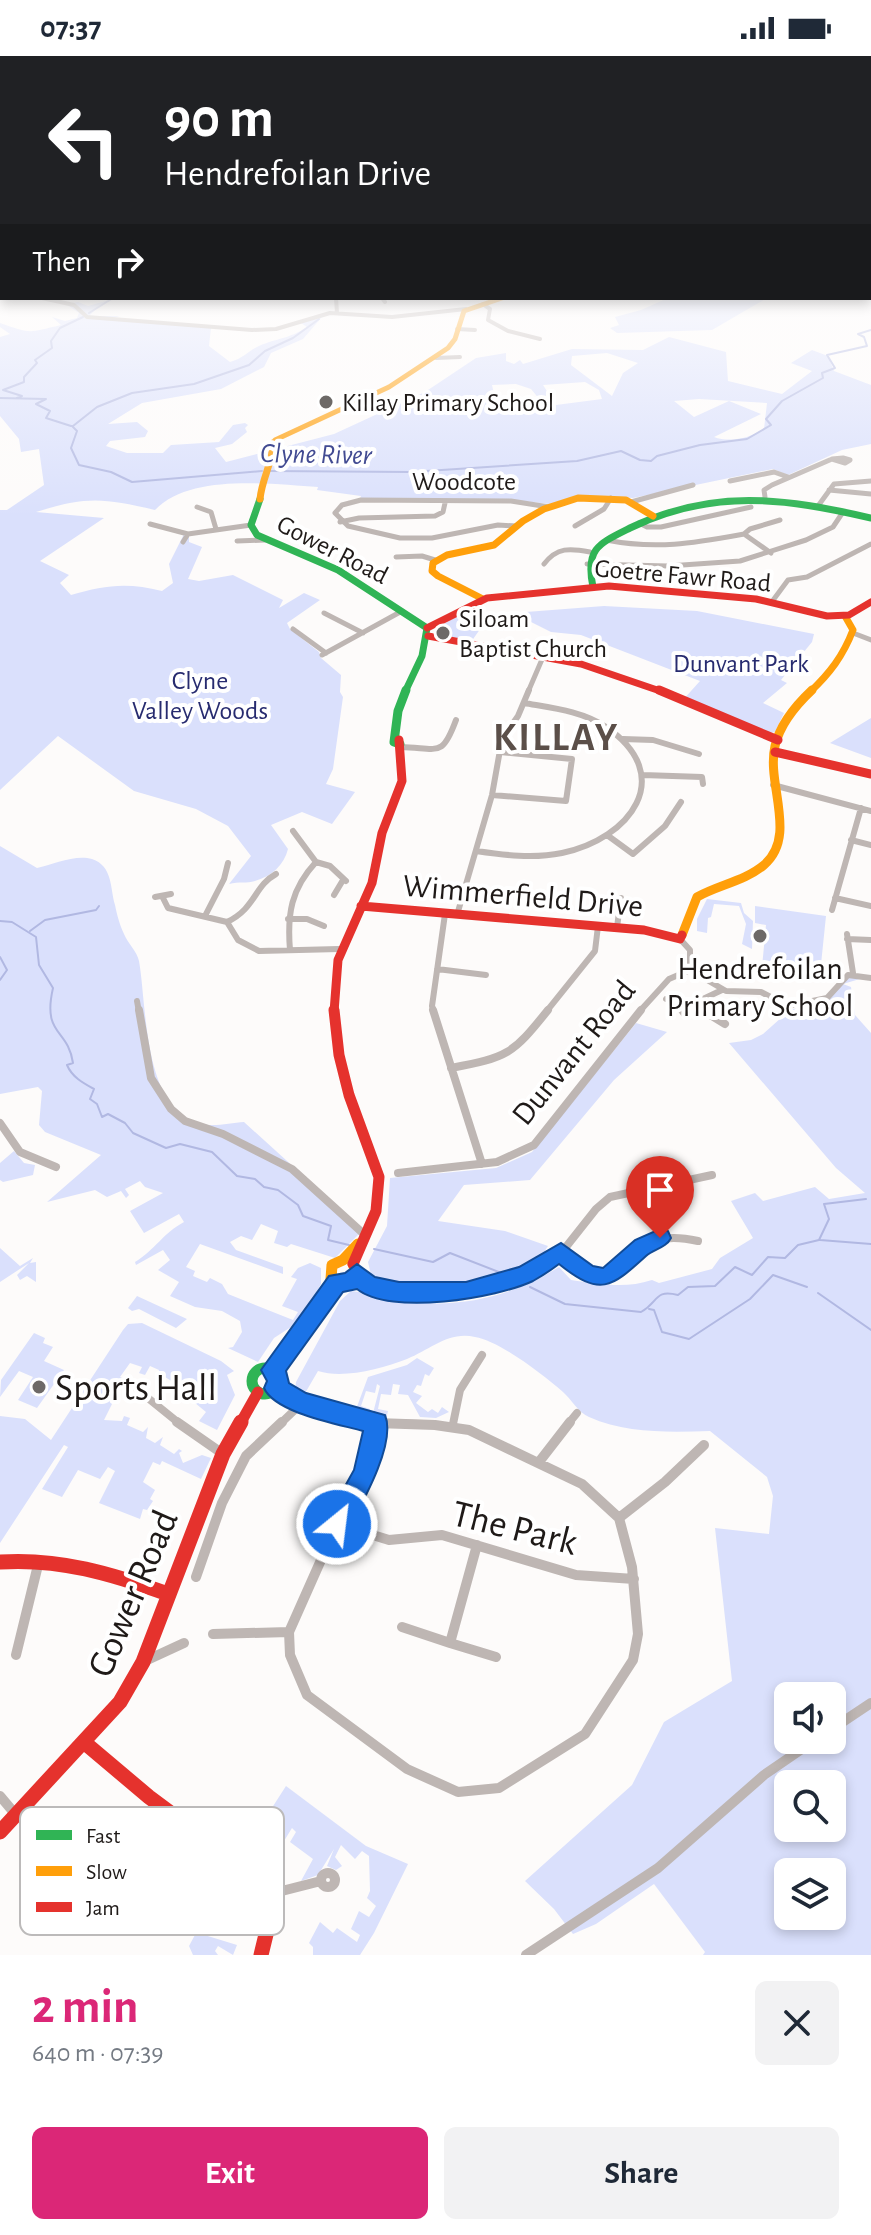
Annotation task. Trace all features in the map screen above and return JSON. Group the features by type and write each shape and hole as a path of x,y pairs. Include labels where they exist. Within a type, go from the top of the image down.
{"main road":[{"name":"Gower Road","path":"428,632 402,611 338,570 265,540 257,535 251,525 260,505 262,478 279,437 389,387 411,370 436,358 453,341"},
{"path":"593,587 587,564 590,552 606,540 653,516 735,499 765,497 871,518"},
{"path":"483,599 471,588 451,583 435,574 431,567 435,560 486,548 506,538 517,526 549,507 578,498 611,498 631,502 653,516"},
{"name":"Goetre Fawr Road","path":"428,632 483,599 593,587 637,588 771,603 818,615 845,616"},
{"path":"680,939 697,897 759,870 776,851 782,837 771,767 782,725 792,710 841,665 853,633 845,616 871,602"},
{"path":"273,1370 342,1283 374,1220 379,1177 353,1106 335,1029 333,1005 339,949 377,868 386,821 403,784 405,768 400,746 394,742 394,723 428,632 631,679 708,716 778,740"},
{"path":"775,752 871,774"},
{"name":"Wimmerfield Drive","path":"361,906 617,927 680,939"},
{"path":"342,1283 331,1279 329,1270 335,1262 351,1266"},
{"path":"262,1369 273,1370 279,1380 275,1388 267,1393 258,1392 252,1386 253,1375 262,1369"},
{"name":"Gower Road","path":"24,1807 120,1702 143,1662 223,1454 258,1392"},
{"path":"0,1562 39,1559 88,1567 168,1594"},
{"path":"85,1743 163,1807"},
{"name":"Gower Road","path":"0,1832 20,1811"},
{"path":"261,1955 268,1935"}],"street":[{"path":"436,358 460,357"},
{"path":"765,497 764,490 830,459"},
{"path":"736,481 774,472 788,477"},
{"path":"818,506 834,484 871,481"},
{"path":"631,502 693,485"},
{"path":"829,490 871,494"},
{"path":"575,526 604,509 611,498"},
{"name":"Woodcote","path":"517,526 492,524 438,537 414,538 384,536 340,522 335,515 337,508 356,501 522,501 549,507"},
{"path":"340,522 359,518 435,516 443,512 445,503"},
{"path":"197,507 211,512 216,529"},
{"path":"639,523 661,527 751,507"},
{"path":"587,564 687,566 740,561 771,553 833,527 843,512"},
{"path":"606,540 635,546 669,547 744,534 780,520"},
{"path":"150,524 188,534 251,525"},
{"path":"183,542 188,534"},
{"path":"744,534 771,553"},
{"path":"241,541 265,540"},
{"path":"771,603 788,580 807,577 871,544"},
{"path":"544,564 552,553 561,548 590,552"},
{"path":"396,557 422,556 435,560"},
{"path":"293,629 324,654 402,611"},
{"path":"324,613 363,633"},
{"path":"853,633 871,640"},
{"path":"457,915 492,795 502,739 524,703 543,657"},
{"path":"476,851 521,857 577,850 631,818 643,794 643,775 636,753 623,739 604,725 578,714 524,703"},
{"path":"400,746 441,748 447,744 456,720"},
{"path":"623,739 654,739 684,752 699,754"},
{"path":"492,795 566,801 572,759 500,752"},
{"path":"643,775 702,777 703,784"},
{"path":"773,785 871,811"},
{"path":"607,835 633,854 665,826 681,802"},
{"path":"832,910 861,808"},
{"path":"299,834 308,855 316,862 332,867 344,880 334,895"},
{"path":"851,840 871,845"},
{"path":"332,867 342,861"},
{"path":"290,950 287,910 306,873 316,862"},
{"path":"206,914 224,879 228,863"},
{"path":"227,922 255,905 263,881 276,874"},
{"path":"163,896 168,908 206,914 227,922 238,940 259,951 339,949"},
{"path":"245,897 255,905"},
{"path":"617,927 621,898"},
{"path":"835,898 871,906"},
{"path":"445,914 432,1006 482,1164"},
{"path":"288,919 307,919 324,926"},
{"path":"451,1068 497,1060 518,1047 595,951 598,926"},
{"path":"853,973 847,936 871,940"},
{"path":"680,939 690,950 690,970 722,990 731,993 761,992 795,1007 827,998 840,978 853,973 871,978"},
{"path":"437,969 487,975"},
{"name":"Dunvant Road","path":"398,1173 482,1164 516,1156 534,1145 651,997 669,979 690,970"},
{"path":"700,1009 703,999 722,990"},
{"path":"666,999 677,1003 682,1016 700,1009"},
{"path":"137,1001 151,1078 171,1109 185,1121 223,1134 292,1169 366,1236"},
{"path":"700,1009 725,1024"},
{"path":"0,1123 20,1152 56,1167"},
{"path":"342,1283 399,1292 466,1292 525,1274 561,1253 576,1236 587,1216 612,1196 633,1189 655,1188 712,1175"},
{"path":"561,1253 587,1274 604,1277 612,1274 650,1241 678,1236 698,1241"},
{"path":"351,1266 368,1286"},
{"path":"453,1425 453,1411 461,1387 473,1364 482,1355"},
{"path":"275,1388 302,1403 376,1423 453,1425 582,1484 619,1518 634,1579 638,1634 633,1660 585,1734 499,1788 458,1792 407,1769 307,1695 290,1655 289,1632 337,1524 365,1473 376,1423"},
{"path":"140,1397 195,1435 207,1448 223,1454"},
{"path":"196,1577 222,1503 246,1456 302,1403"},
{"path":"539,1462 577,1413"},
{"path":"619,1518 665,1482 704,1445"},
{"name":"The Park","path":"337,1524 389,1540 442,1535 576,1575 634,1579"},
{"path":"450,1643 477,1545"},
{"path":"16,1655 39,1559"},
{"path":"402,1627 496,1657"},
{"path":"213,1634 289,1632"},
{"path":"143,1662 184,1643"},
{"path":"846,1720 871,1703"},
{"path":"526,1955 658,1868 764,1775 795,1754"},
{"path":"0,1796 16,1815"},
{"path":"284,1890 321,1881"}],"green space":[{"name":"Clyne Valley Woods","path":"0,341 210,341 209,346 230,362 275,341 299,341 271,353 264,367 221,389 142,403 108,424 137,422 148,431 145,437 110,441 106,446 127,453 163,453 171,445 219,442 233,425 245,423 248,425 245,428 247,432 232,444 215,448 226,462 334,434 425,392 476,358 506,353 506,361 514,364 520,360 523,364 572,349 643,350 662,341 683,341 726,352 728,381 782,394 812,371 791,363 812,350 828,356 834,371 871,385 871,444 842,450 788,475 773,469 633,498 605,496 549,504 506,499 360,499 361,496 317,490 318,487 232,484 189,490 170,498 155,510 95,500 36,512 104,518 40,561 69,575 60,583 71,595 116,586 162,591 173,583 169,564 184,534 189,536 189,542 202,547 188,579 199,581 233,575 283,600 279,608 304,593 320,600 287,623 341,675 340,692 343,697 333,769 326,784 355,792 332,824 302,812 271,825 288,849 280,865 261,879 229,884 251,856 228,826 196,809 134,791 58,736 0,790 0,510 7,510 44,485 39,449 21,452 19,439 0,416","holes":["607,353 638,363 623,373 612,396 571,365 572,356","585,382 599,390 602,399 556,405 543,385","516,384 531,389 545,406 516,408 516,401 495,398 492,385","699,399 767,403 764,429 740,439 714,437 761,414 729,401 694,417 674,401"]},
{"name":"Dunvant Park","path":"604,606 697,611 814,634 812,642 781,680 787,683 763,703 784,713 775,732 742,727 682,701 700,681 581,635 551,632 513,613"},
{"path":"457,616 483,625 471,642 448,638 449,629 441,626"},
{"path":"871,718 871,758 830,743"},
{"path":"0,846 37,868 79,858 92,859 104,867 110,878 121,928 139,961 151,1055 168,1100 182,1115 201,1124 244,1122 363,1230 335,1258 291,1244 287,1247 274,1243 278,1231 261,1224 252,1240 241,1236 230,1242 236,1250 283,1267 283,1274 200,1244 186,1267 195,1271 193,1276 207,1282 210,1278 222,1284 228,1294 293,1320 298,1312 282,1306 297,1279 291,1277 298,1268 310,1263 321,1268 321,1284 310,1304 291,1327 274,1338 258,1362 228,1348 233,1347 242,1332 240,1321 222,1311 195,1307 170,1296 179,1282 158,1270 170,1260 163,1250 136,1265 135,1262 184,1222 179,1214 144,1233 130,1211 163,1193 145,1187 140,1181 125,1189 129,1195 126,1198 121,1191 107,1197 95,1190 47,1202 101,1155 45,1132 39,1125 42,1091 38,1087 0,1094"},
{"path":"707,899 741,903 744,913 753,921 752,949 742,944 746,924 739,906 714,904 708,918 707,933 697,931 697,919"},
{"path":"755,906 826,916 820,974 762,967 766,925 755,923"},
{"path":"847,977 863,978 843,984 851,987 855,1015 871,1033 871,1955 703,1955 705,1952 654,1884 596,1924 573,1934 554,1909 525,1881 632,1785 664,1722 732,1681 715,1528 769,1534 773,1496 767,1477 710,1431 634,1429 589,1417 563,1392 521,1360 475,1337 448,1339 407,1359 374,1369 339,1374 318,1371 304,1395 295,1391 296,1382 340,1301 351,1291 412,1302 470,1301 507,1292 559,1267 571,1280 612,1285 652,1280 659,1283 712,1269 720,1258 753,1238 731,1201 755,1193 763,1201 815,1187 829,1199 865,1193 836,1168 729,1043 751,1040 763,1034 791,1009 813,1007 825,1000"},
{"path":"636,1023 667,1032 614,1080 530,1180 464,1185 438,1221 505,1231 548,1246 539,1260 503,1278 457,1287 409,1288 372,1279 368,1262 387,1226 390,1178 496,1168 532,1152"},
{"path":"14,1151 24,1163 35,1165 33,1175 3,1182 0,1180 0,1163"},
{"path":"0,1248 20,1266 33,1258 30,1263 36,1262 36,1282 27,1276 20,1280 17,1275 29,1263 0,1282"},
{"path":"137,1296 187,1319 176,1328 139,1309 132,1311 128,1308"},
{"path":"142,1323 221,1361 234,1371 227,1375 235,1395 217,1430 199,1421 206,1412 178,1389 173,1393 170,1391 173,1382 165,1377 160,1382 157,1380 159,1370 150,1366 145,1375 139,1373 142,1367 130,1363 120,1377 124,1379 120,1385 115,1383 113,1387 117,1389 114,1394 118,1400 113,1402 104,1420 122,1421 124,1416 130,1418 127,1425 143,1432 148,1427 146,1438 155,1443 163,1437 160,1445 174,1454 179,1449 182,1451 179,1453 183,1463 202,1455 211,1458 201,1479 162,1461 160,1465 153,1462 143,1482 155,1490 150,1499 153,1501 147,1510 143,1509 140,1519 99,1503 115,1471 108,1467 100,1479 78,1470 62,1497 42,1489 68,1447 64,1445 0,1543 0,1416 25,1419 51,1440 123,1330 128,1324"},
{"path":"34,1333 45,1338 43,1343 53,1347 44,1361 64,1370 37,1408 18,1400 33,1377 19,1371 0,1397 1,1380"},
{"path":"417,1358 434,1368 429,1376 425,1374 421,1386 417,1385 413,1392 422,1396 416,1403 428,1412 432,1409 438,1413 442,1407 449,1412 436,1418 420,1417 408,1395 398,1394 400,1385 393,1384 391,1395 381,1394 378,1409 388,1411 386,1419 372,1417 380,1386 377,1384 375,1393 366,1391 361,1406 370,1409 367,1416 355,1412 368,1377 407,1365"},
{"path":"286,1786 366,1846 408,1864 360,1955 313,1955 313,1947 309,1943 320,1922 333,1933 337,1928 357,1942 360,1935 351,1929 359,1911 369,1917 376,1906 367,1898 370,1891 369,1856 362,1851 355,1859 341,1845 335,1857 342,1866 336,1870 327,1866 334,1849 318,1875 301,1881 313,1859 290,1842 296,1832 292,1828 284,1841 284,1807 273,1807"},
{"path":"195,1935 237,1945 233,1955 218,1946 215,1951 218,1955 193,1955 189,1946"}],"waterway":[{"path":"17,398 22,396 3,390 24,382 24,377 37,363 35,360 52,348 51,341"},
{"path":"73,426 97,407 132,393 194,384 249,365 265,351 287,341"},
{"name":"Clyne River","path":"268,471 411,472 577,461 621,451 640,460 651,461 657,456 700,445 747,439 771,425 766,419 782,401 823,378 822,373 835,368 827,355 867,346 865,341"},
{"name":"Clyne River","path":"0,398 46,399 36,404 50,411 46,418 71,426"},
{"name":"Clyne River","path":"72,426 77,431 71,448 79,465 111,472 132,482 262,471"},
{"path":"30,931 45,920 96,910 99,906"},
{"path":"0,921 12,922 36,937 39,965 53,988 50,1004 53,1024 66,1043 73,1063 67,1065 75,1076 94,1089 90,1099 97,1104 102,1117 108,1114 125,1123 133,1133 166,1148 180,1144 212,1152 237,1176 255,1179 264,1187 278,1190 298,1205 303,1216 331,1226 328,1240 349,1245"},
{"path":"0,957 7,970 0,980"},
{"path":"530,1287 565,1304 641,1312 660,1295 678,1295 688,1287 715,1286 735,1267 752,1275 768,1257 785,1258 798,1245 819,1240 829,1219 824,1204 866,1199"},
{"path":"820,1240 871,1244"},
{"path":"374,1249 433,1262 450,1253 504,1274"},
{"path":"649,1309 654,1310 662,1332 689,1339 750,1299 773,1275 807,1287"},
{"path":"818,1293 871,1330"}],"traffic: fast":[{"path":"260,499 251,525 257,535 338,570 427,628 422,656 398,711 394,742 400,744"},
{"path":"593,587 589,566 592,552 597,547 653,517 684,507 745,499 806,505 871,518"},
{"path":"265,1368 274,1372 278,1381 274,1390 265,1394 256,1390 252,1381 256,1372 265,1368"}],"traffic: slow":[{"path":"260,499 262,478 274,455 272,444 275,440 389,387 448,348 454,341"},
{"path":"483,599 438,576 432,571 433,563 447,555 494,545 523,521 544,509 578,498 626,500 653,516"},
{"path":"682,935 697,897 756,871 765,865 778,846 780,833 773,773 775,744 792,711 826,677 846,649 853,630 845,616"},
{"path":"353,1264 357,1273 351,1282 341,1284 331,1279 332,1265 343,1260 358,1244"},
{"path":"273,1370 337,1283"}],"traffic: jam":[{"path":"427,628 487,598 609,586 756,599 827,616 849,615 871,602"},
{"path":"428,636 531,653 606,671 650,686 740,727 778,740"},
{"path":"353,1264 376,1211 380,1189 376,1166 361,1132 344,1075 334,1015 335,976 347,933 377,869 382,833 402,781 399,740"},
{"path":"775,752 871,774"},
{"path":"361,906 644,930 680,939 682,935"},
{"path":"23,1807 120,1702 143,1662 223,1454 258,1392"},
{"path":"0,1562 65,1564 106,1573 168,1594"},
{"path":"85,1743 162,1807"},
{"path":"0,1832 20,1810"},
{"path":"261,1955 267,1935"}],"place":[{"name":"Killay Primary School","path":"326,402"},
{"name":"Siloam Baptist Church","path":"443,633"},
{"name":"Hendrefoilan Primary School","path":"760,936"},
{"name":"Sports Hall","path":"39,1387"}],"district":[{"name":"KILLAY","path":"556,736"}],"route":[{"path":"337,1524 365,1473 376,1423 302,1403 275,1388 279,1380 273,1370 337,1283 351,1282 357,1273 368,1286 399,1292 466,1292 525,1274 561,1253 587,1274 604,1277 612,1274 642,1246 660,1238"}]}
